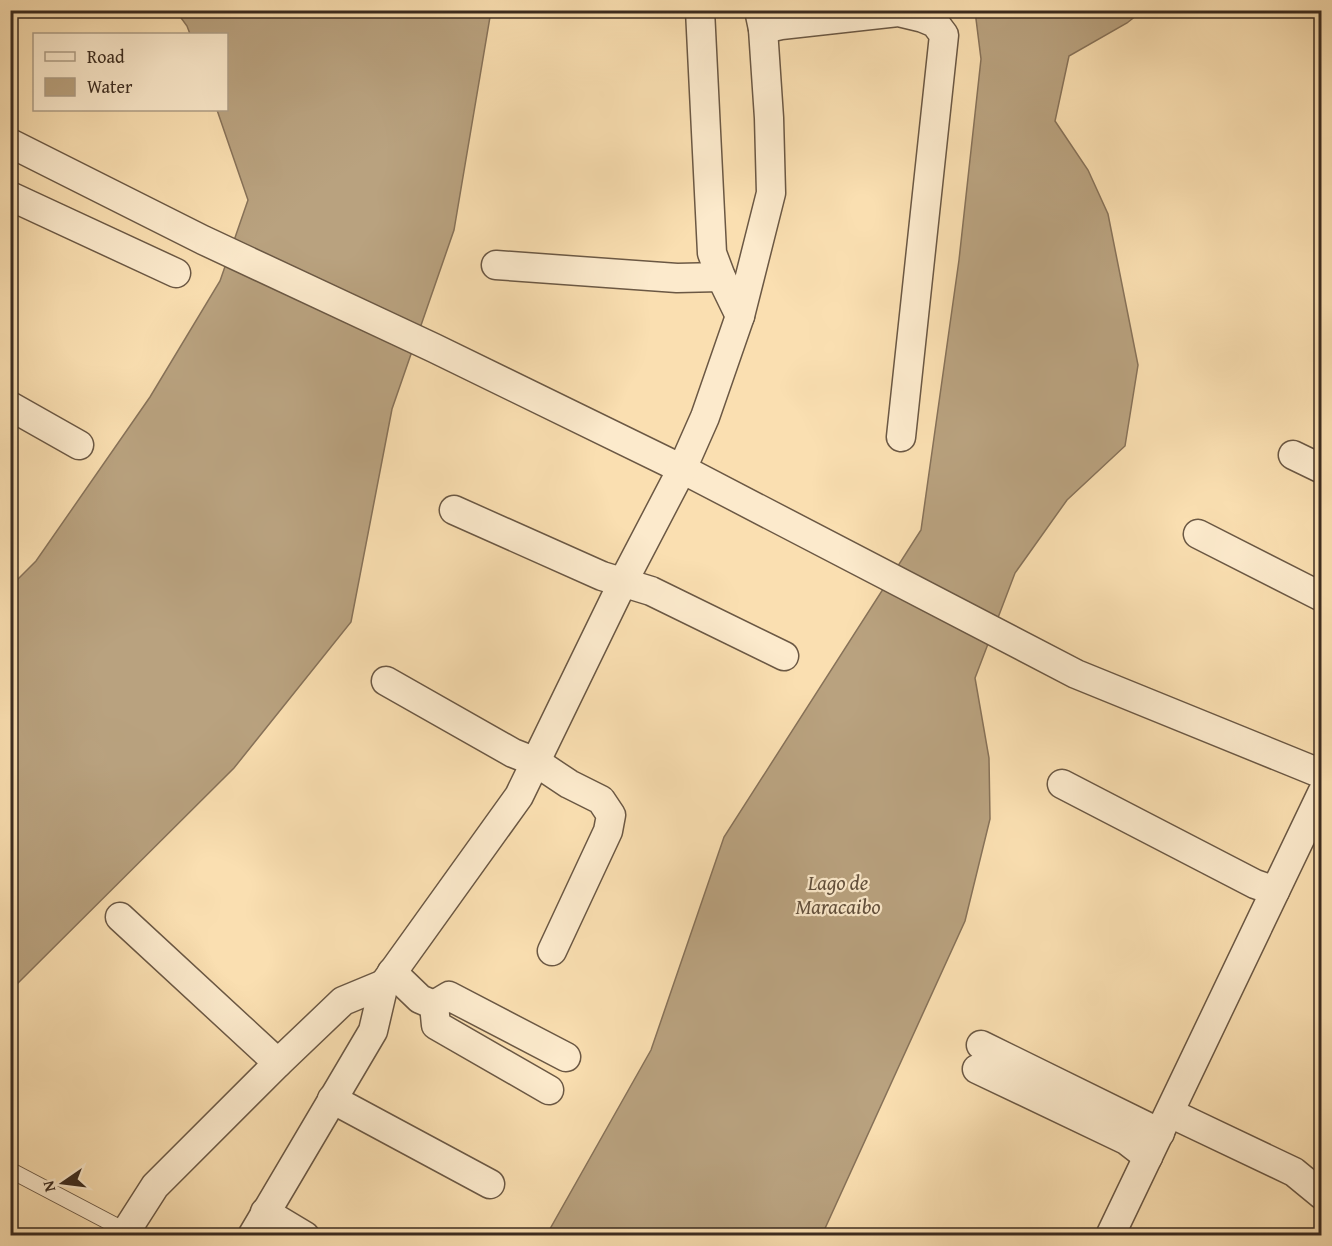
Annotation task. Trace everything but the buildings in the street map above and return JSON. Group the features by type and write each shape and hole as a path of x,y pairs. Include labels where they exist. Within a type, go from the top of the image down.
{"street":[{"path":"700,10 712,253 721,278 740,316"},
{"path":"305,1236 258,1224 373,1030 388,978 519,796 623,582 682,469 705,417 740,316 771,193 769,118 761,20 898,12 935,23 944,35 901,437"},
{"path":"10,143 203,240 434,348 682,469 1076,674 1322,774"},
{"path":"10,196 176,273"},
{"path":"496,265 677,278 721,278"},
{"path":"10,406 79,445"},
{"path":"1293,455 1322,469"},
{"path":"454,510 602,576 651,591 784,656"},
{"path":"1198,534 1322,597"},
{"path":"391,673 513,753 539,755 569,784 601,800 611,815 608,831 552,951"},
{"path":"1062,784 1255,884 1275,891"},
{"path":"1110,1236 1322,793"},
{"path":"120,917 278,1063"},
{"path":"388,978 420,999 434,1005"},
{"path":"125,1233 155,1186 278,1063 343,1001 388,978"},
{"path":"434,1005 449,996 566,1057"},
{"path":"434,1005 436,1025 549,1090"},
{"path":"979,1057 1160,1135 1294,1172 1322,1195"},
{"path":"332,1100 490,1184"}],"lane":[{"path":"10,1170 125,1233"}],"water":[{"path":"176,11 491,11 454,230 392,409 351,622 234,768 11,990 11,586 36,561 150,397 220,281 248,200 217,111 228,111 228,33 190,33"},
{"name":"Lago de Maracaibo","path":"975,11 1142,11 1127,23 1069,56 1055,121 1088,170 1108,214 1138,365 1125,446 1067,500 1015,573 975,678 989,758 990,819 965,921 822,1235 546,1236 651,1050 724,837 921,530 959,260 981,59"}]}
